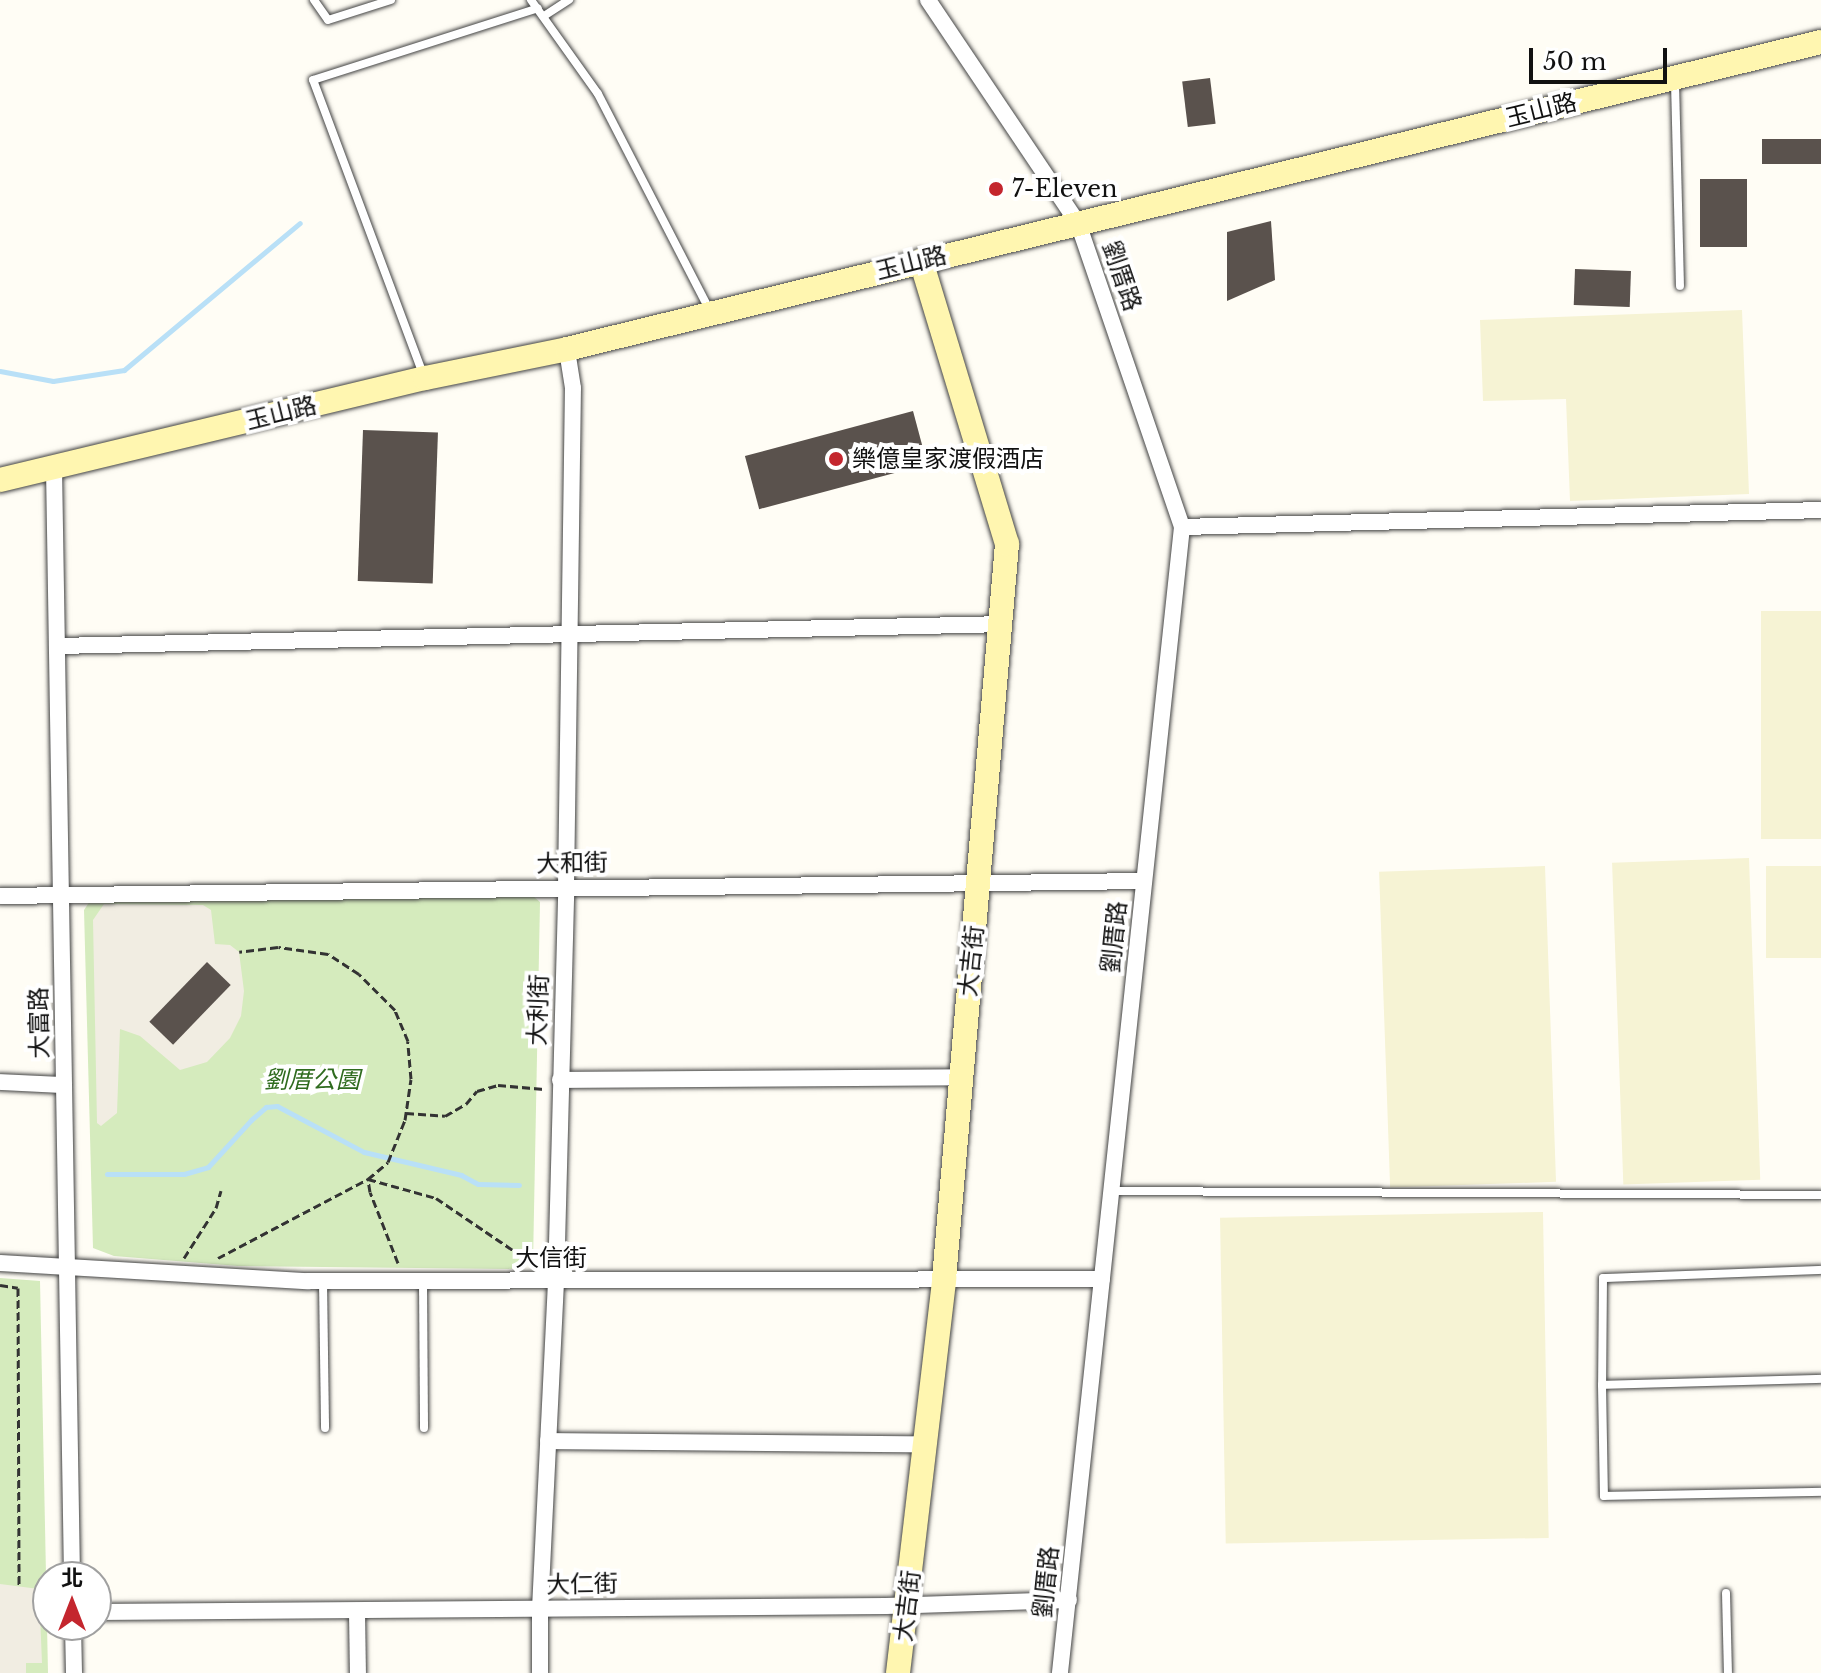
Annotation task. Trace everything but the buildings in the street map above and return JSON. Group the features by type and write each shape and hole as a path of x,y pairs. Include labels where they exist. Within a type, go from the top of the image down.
{"street":[{"name":"劉厝路","path":"928,0 1078,223 1182,527 1060,1673"},
{"name":"玉山路","path":"0,480 425,378 567,349 1821,42"},
{"name":"大吉街","path":"898,1673 944,1279 959,1077 1003,624 1007,544 921,261"},
{"name":"大利街","path":"540,1673 540,1609 556,1282 566,887 573,388 567,349"},
{"name":"大富路","path":"54,468 72,1561"},
{"path":"1182,527 1821,510"},
{"path":"58,646 1003,624"},
{"name":"大和街","path":"0,896 979,880 1144,881"},
{"path":"560,1085 959,1077"},
{"path":"0,1082 64,1085"},
{"name":"大信街","path":"0,1263 323,1281 1102,1279"},
{"path":"548,1441 927,1444"},
{"name":"大仁街","path":"112,1612 357,1612 1069,1600"},
{"path":"357,1612 358,1673"},
{"path":"73,1641 74,1673"}],"lane":[{"path":"314,0 328,20 391,0"},
{"path":"544,16 569,0"},
{"path":"425,378 313,80 535,4 598,94 710,312"},
{"path":"1675,77 1680,286"},
{"path":"1112,1191 1821,1195"},
{"path":"1821,1270 1603,1278 1602,1385 1604,1496 1821,1492"},
{"path":"323,1281 325,1428"},
{"path":"423,1281 424,1428"},
{"path":"1602,1385 1821,1379"},
{"path":"1726,1593 1728,1673"}],"path":[{"path":"212,1261 368,1179 388,1162 406,1113 411,1079 408,1041 395,1010 359,974 328,954 278,947 239,952"},
{"path":"406,1113 445,1116 466,1104 477,1091 498,1085 560,1085"},
{"path":"368,1179 370,1192 398,1263"},
{"path":"368,1179 436,1198 535,1264"},
{"path":"198,1260 184,1259 216,1208 221,1191"},
{"path":"0,1292 1,1285 18,1288 19,1587"}],"shaded area":[{"path":"1742,310 1749,494 1570,501 1566,399 1483,401 1480,320"},
{"path":"1761,611 1821,611 1821,839 1761,839"},
{"path":"1749,858 1760,1180 1623,1185 1612,863"},
{"path":"1545,866 1556,1182 1390,1188 1379,872"},
{"path":"1766,866 1821,866 1821,958 1766,958"},
{"path":"104,904 203,905 211,910 215,944 230,945 239,952 244,991 241,1016 230,1038 207,1062 180,1070 140,1036 120,1029 117,1113 101,1126 97,1123 93,920"},
{"path":"1543,1212 1549,1538 1226,1544 1220,1218"},
{"path":"0,1584 32,1588 32,1641 41,1641 42,1663 26,1663 26,1673 0,1673"}],"green space":[{"name":"劉厝公園","path":"526,890 540,902 533,1262 521,1269 238,1266 114,1256 93,1248 84,910 94,895"},
{"path":"0,1278 40,1281 46,1561 32,1561 32,1641 47,1641 48,1673 0,1673"}],"waterway":[{"path":"0,371 53,381 124,370 300,223"},
{"path":"107,1174 184,1174 208,1167 251,1120 266,1107 277,1106 364,1152 461,1175 478,1184 519,1185"}],"place":[{"name":"7-Eleven","path":"996,189"},
{"name":"樂億皇家渡假酒店","path":"836,459"}]}
